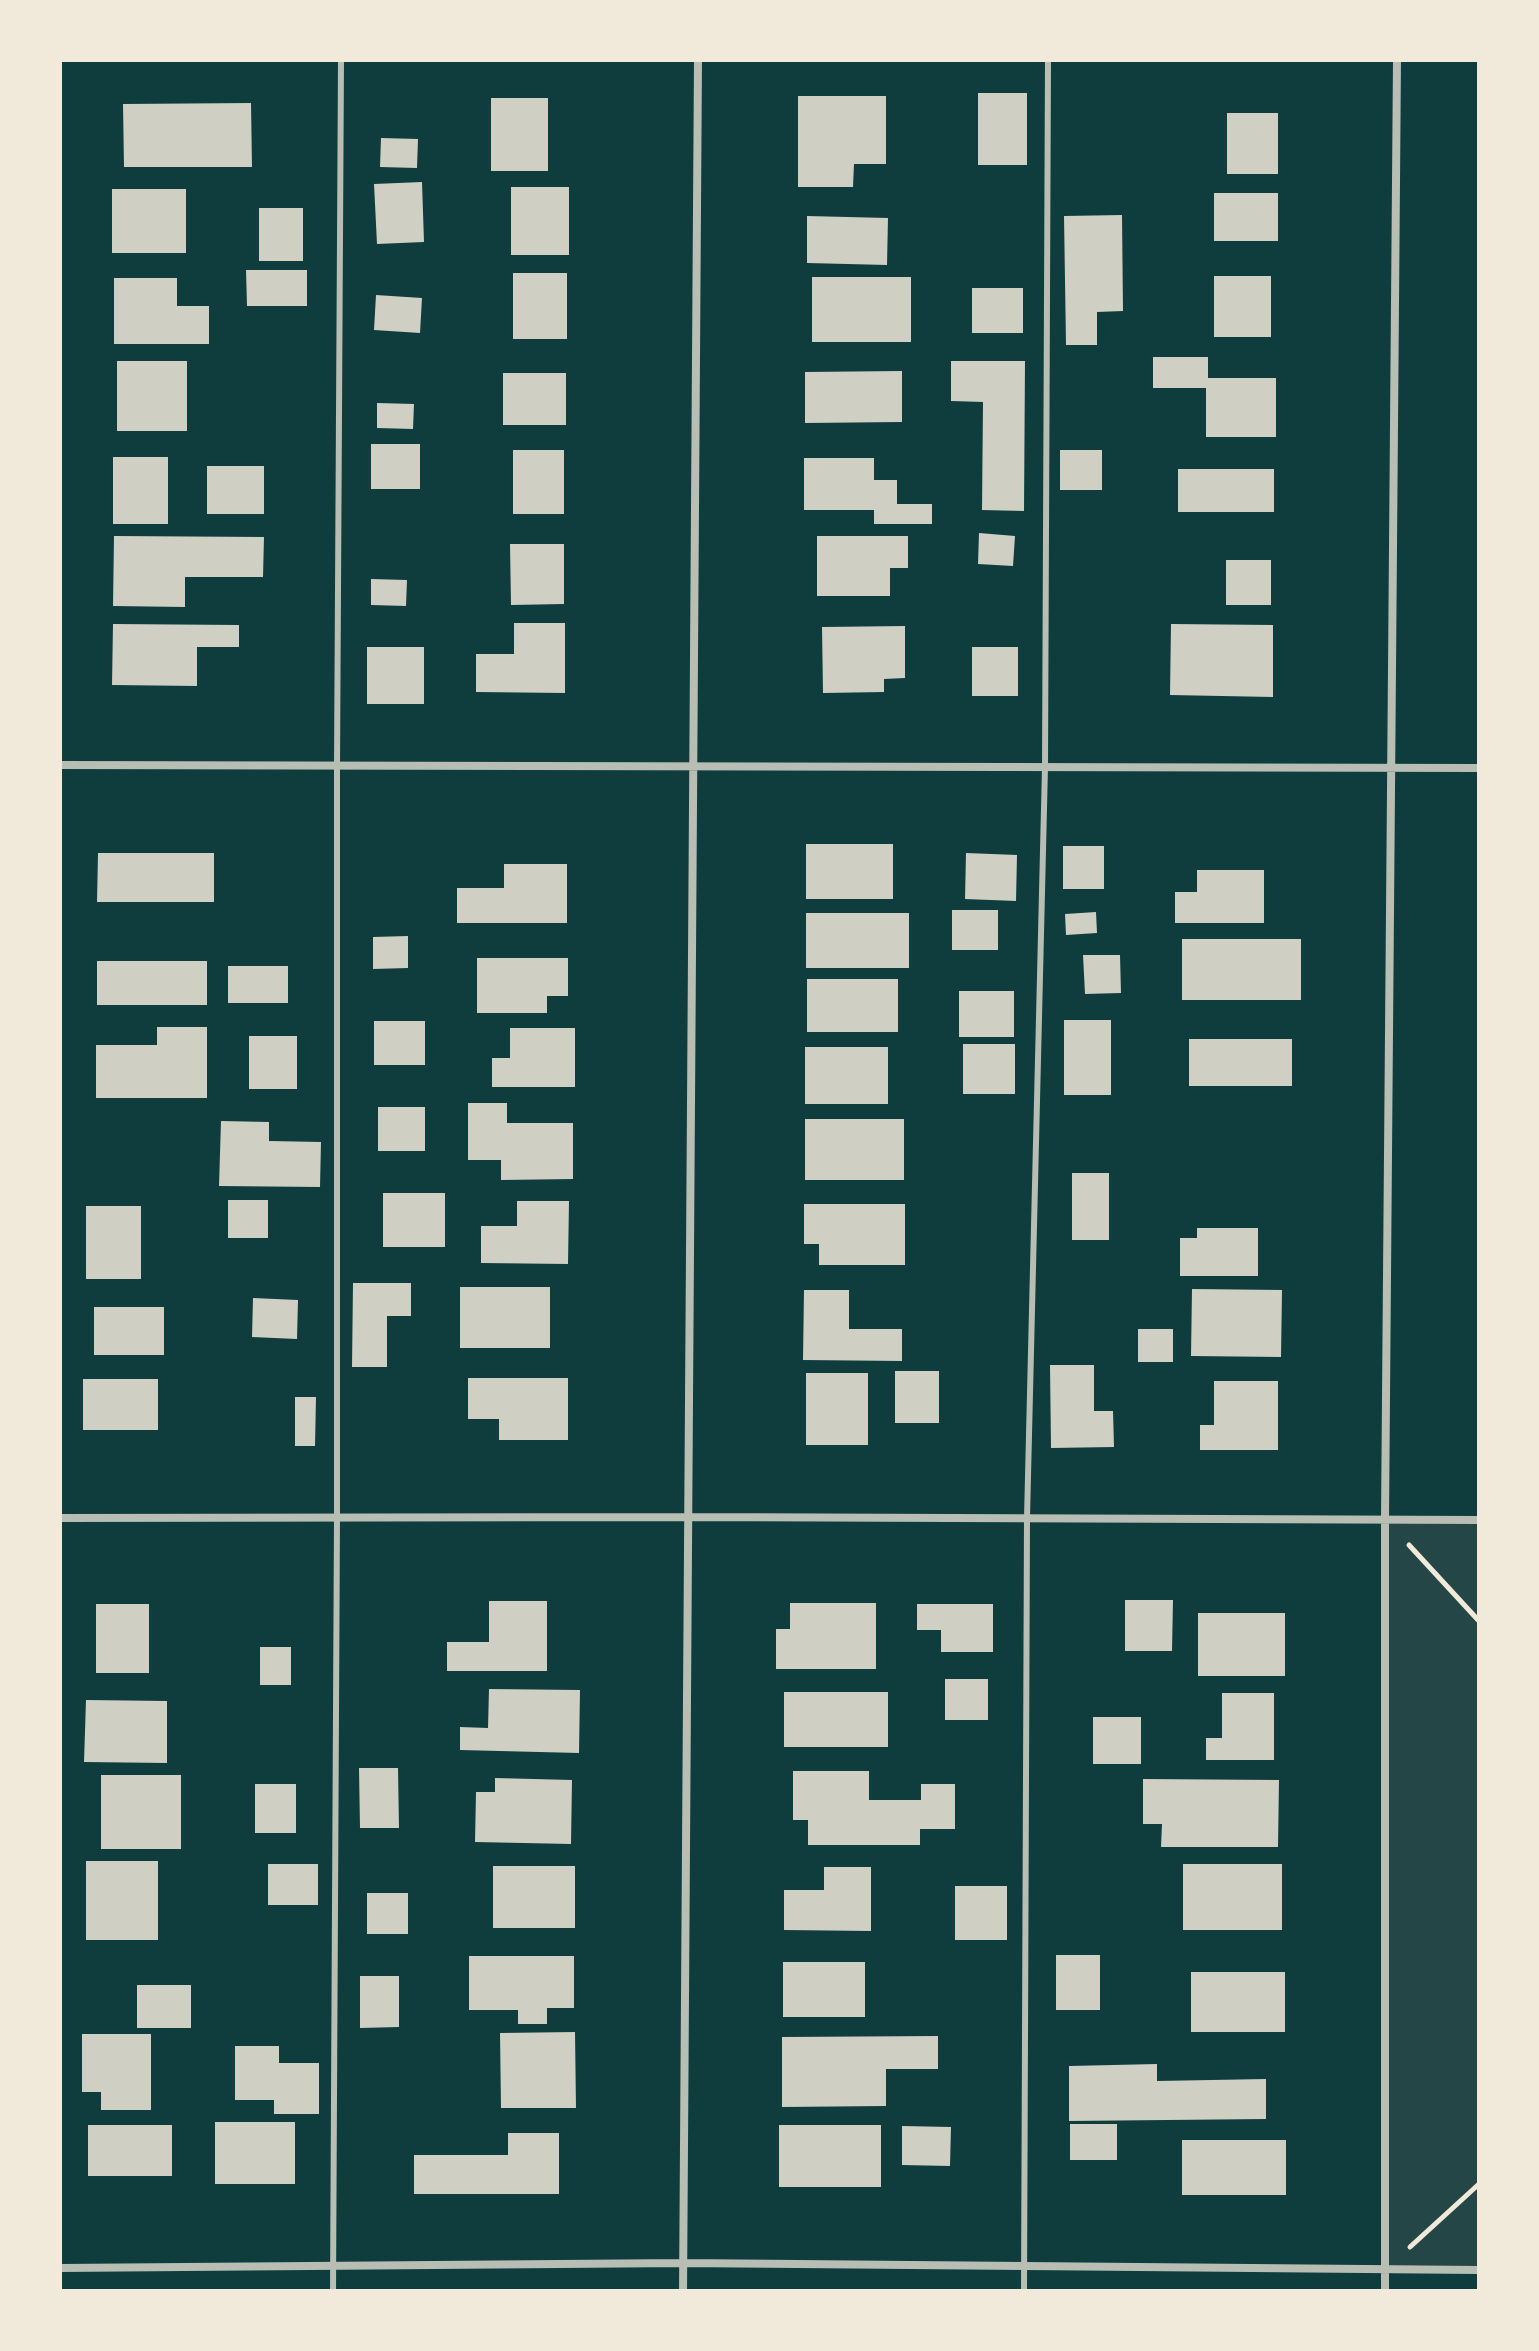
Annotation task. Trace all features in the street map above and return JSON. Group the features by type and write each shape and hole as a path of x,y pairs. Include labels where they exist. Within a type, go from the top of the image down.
{"street":[{"path":"683,2291 698,60"},
{"path":"1385,2291 1385,1519 1397,60"},
{"path":"60,765 1479,768"},
{"path":"60,1518 1479,1520"},
{"path":"60,2268 683,2263 1479,2270"}],"lane":[{"path":"333,2291 341,60"},
{"path":"1024,2291 1027,1518 1045,767 1048,60"}],"path":[{"path":"1385,1519 1479,1621"},
{"path":"1386,2270 1479,2184"}],"shaded area":[{"path":"1385,1519 1479,1520 1479,2270 1386,2270"}],"building":[{"path":"978,93 1027,93 1027,165 978,165"},
{"path":"798,96 886,96 886,164 854,164 853,187 798,187"},
{"path":"491,98 548,98 548,171 491,171"},
{"path":"251,103 252,167 124,167 123,104"},
{"path":"1227,113 1278,113 1278,174 1227,174"},
{"path":"381,138 418,139 417,168 380,167"},
{"path":"422,182 424,242 377,244 374,184"},
{"path":"511,187 569,187 569,255 511,255"},
{"path":"112,189 186,189 186,253 112,253"},
{"path":"1214,193 1278,193 1278,241 1214,241"},
{"path":"259,208 303,208 303,261 259,261"},
{"path":"1122,215 1123,311 1097,312 1097,345 1066,345 1064,216"},
{"path":"807,216 888,218 887,265 807,263"},
{"path":"246,270 307,270 307,306 247,306"},
{"path":"513,273 567,273 567,339 513,339"},
{"path":"1214,276 1271,276 1271,337 1214,337"},
{"path":"812,277 911,277 911,342 812,342"},
{"path":"114,278 177,278 177,306 209,306 209,344 114,344"},
{"path":"972,288 1023,288 1023,333 972,333"},
{"path":"376,295 422,298 420,333 374,330"},
{"path":"1153,357 1208,357 1208,378 1276,378 1276,437 1206,437 1206,388 1153,388"},
{"path":"117,361 187,361 187,431 117,431"},
{"path":"951,361 1025,361 1024,511 982,510 983,402 951,401"},
{"path":"902,371 902,422 805,423 805,372"},
{"path":"503,373 566,373 566,425 503,425"},
{"path":"377,403 414,404 413,429 377,428"},
{"path":"371,444 420,444 420,489 371,489"},
{"path":"513,450 564,450 564,514 513,514"},
{"path":"1060,450 1102,450 1102,490 1060,490"},
{"path":"113,457 168,457 168,524 113,524"},
{"path":"804,458 874,458 874,480 897,480 897,504 932,504 932,524 874,524 874,510 804,510"},
{"path":"207,466 264,466 264,514 207,514"},
{"path":"1178,469 1274,469 1274,512 1178,512"},
{"path":"979,533 1015,536 1013,566 978,564"},
{"path":"114,536 264,537 263,577 185,577 185,607 113,606"},
{"path":"817,536 908,536 908,568 890,568 890,596 817,596"},
{"path":"510,544 564,544 564,604 511,605"},
{"path":"1226,560 1271,560 1271,605 1226,605"},
{"path":"371,579 407,580 406,606 371,605"},
{"path":"514,623 565,623 565,693 476,692 476,654 514,654"},
{"path":"113,624 239,625 239,647 197,647 197,686 112,685"},
{"path":"1171,624 1273,625 1273,697 1170,695"},
{"path":"905,626 905,678 884,679 884,692 823,693 822,627"},
{"path":"367,647 424,647 424,704 367,704"},
{"path":"972,647 1018,647 1018,696 972,696"},
{"path":"806,844 893,844 893,899 806,899"},
{"path":"1063,846 1104,846 1104,889 1063,889"},
{"path":"98,853 214,853 214,902 97,902"},
{"path":"966,853 1017,855 1016,901 965,899"},
{"path":"504,864 567,864 567,923 457,923 457,888 504,888"},
{"path":"1197,870 1264,870 1264,923 1175,923 1175,892 1197,892"},
{"path":"952,910 998,910 998,950 952,950"},
{"path":"1096,912 1097,933 1066,935 1065,914"},
{"path":"806,913 909,913 909,968 806,968"},
{"path":"408,936 408,968 373,969 373,937"},
{"path":"1182,939 1301,939 1301,1000 1182,1000"},
{"path":"1083,955 1120,955 1121,993 1085,994"},
{"path":"477,958 568,958 568,996 547,996 547,1013 477,1013"},
{"path":"97,961 207,961 207,1005 97,1005"},
{"path":"228,966 288,966 288,1003 228,1003"},
{"path":"807,979 898,979 898,1032 807,1032"},
{"path":"959,991 1014,991 1014,1037 959,1037"},
{"path":"1064,1020 1111,1020 1111,1095 1064,1095"},
{"path":"374,1021 425,1021 425,1065 374,1065"},
{"path":"157,1027 207,1027 207,1098 96,1098 96,1045 157,1045"},
{"path":"510,1028 575,1028 575,1087 492,1087 492,1058 510,1058"},
{"path":"249,1036 297,1036 297,1089 249,1089"},
{"path":"1189,1039 1292,1039 1292,1086 1189,1086"},
{"path":"963,1044 1015,1044 1015,1094 963,1094"},
{"path":"805,1047 888,1047 888,1104 805,1104"},
{"path":"468,1103 507,1103 507,1123 573,1123 573,1179 501,1180 501,1160 468,1160"},
{"path":"378,1107 425,1107 425,1151 378,1151"},
{"path":"805,1119 904,1119 904,1180 805,1180"},
{"path":"221,1121 269,1122 269,1141 321,1142 320,1187 219,1186"},
{"path":"1072,1173 1109,1173 1109,1240 1072,1240"},
{"path":"383,1193 445,1193 445,1247 383,1247"},
{"path":"228,1200 268,1200 268,1238 228,1238"},
{"path":"517,1201 569,1201 568,1264 481,1263 481,1226 517,1226"},
{"path":"804,1204 905,1204 905,1265 819,1265 819,1244 804,1244"},
{"path":"86,1206 141,1206 141,1279 86,1279"},
{"path":"1197,1228 1258,1228 1258,1276 1180,1276 1180,1238 1197,1238"},
{"path":"353,1283 411,1283 411,1316 387,1316 387,1367 352,1367"},
{"path":"460,1287 550,1287 550,1348 460,1348"},
{"path":"1192,1289 1282,1290 1281,1357 1191,1356"},
{"path":"804,1290 849,1290 849,1329 902,1329 902,1361 803,1360"},
{"path":"253,1298 298,1300 297,1339 252,1337"},
{"path":"94,1307 164,1307 164,1355 94,1355"},
{"path":"1138,1329 1173,1329 1173,1362 1138,1362"},
{"path":"1050,1365 1094,1365 1094,1411 1113,1411 1114,1447 1051,1448"},
{"path":"895,1371 939,1371 939,1423 895,1423"},
{"path":"806,1373 868,1373 868,1445 806,1445"},
{"path":"468,1378 568,1378 568,1440 499,1440 499,1419 468,1419"},
{"path":"83,1379 158,1379 158,1430 83,1430"},
{"path":"1214,1381 1278,1381 1278,1450 1200,1450 1200,1425 1214,1425"},
{"path":"295,1397 316,1397 315,1446 295,1446"},
{"path":"1125,1600 1173,1600 1172,1651 1125,1651"},
{"path":"489,1601 547,1601 547,1671 447,1671 447,1642 489,1642"},
{"path":"790,1603 876,1603 876,1669 776,1669 776,1629 790,1629"},
{"path":"96,1604 149,1604 149,1673 96,1673"},
{"path":"917,1604 993,1604 993,1652 941,1652 941,1630 917,1630"},
{"path":"1198,1613 1285,1613 1285,1676 1198,1676"},
{"path":"260,1647 291,1647 291,1685 260,1685"},
{"path":"945,1679 988,1679 988,1720 945,1720"},
{"path":"489,1689 580,1690 579,1753 460,1750 460,1727 488,1728"},
{"path":"784,1692 888,1692 888,1747 784,1747"},
{"path":"1222,1693 1274,1693 1274,1760 1206,1760 1206,1738 1222,1738"},
{"path":"86,1700 167,1701 167,1763 84,1762"},
{"path":"1093,1717 1141,1717 1141,1764 1093,1764"},
{"path":"359,1768 398,1768 399,1828 360,1828"},
{"path":"793,1771 869,1771 869,1800 921,1800 921,1784 955,1784 955,1829 920,1829 920,1845 808,1845 808,1820 793,1820"},
{"path":"101,1775 181,1775 181,1849 101,1849"},
{"path":"495,1778 572,1780 571,1844 475,1842 476,1792 495,1792"},
{"path":"1143,1779 1279,1780 1278,1847 1161,1847 1162,1824 1143,1824"},
{"path":"255,1784 296,1784 296,1833 255,1833"},
{"path":"86,1861 158,1861 158,1940 86,1940"},
{"path":"268,1864 318,1864 318,1905 268,1905"},
{"path":"1183,1864 1282,1864 1282,1930 1183,1930"},
{"path":"493,1866 575,1866 575,1928 493,1928"},
{"path":"824,1867 871,1867 871,1931 784,1930 784,1890 824,1890"},
{"path":"955,1886 1007,1886 1007,1940 955,1940"},
{"path":"367,1893 408,1893 408,1934 367,1934"},
{"path":"1056,1955 1100,1955 1100,2010 1056,2010"},
{"path":"469,1956 574,1956 574,2008 547,2008 547,2024 518,2024 518,2010 469,2010"},
{"path":"783,1962 865,1962 865,2017 783,2017"},
{"path":"1191,1972 1285,1972 1285,2032 1191,2032"},
{"path":"360,1976 399,1976 399,2027 360,2028"},
{"path":"137,1985 191,1985 191,2028 137,2028"},
{"path":"575,2032 576,2108 501,2108 500,2033"},
{"path":"82,2034 151,2034 151,2110 101,2110 101,2092 82,2092"},
{"path":"938,2036 938,2069 886,2069 886,2106 782,2107 782,2037"},
{"path":"235,2046 279,2046 279,2063 319,2063 319,2114 274,2114 274,2100 235,2100"},
{"path":"1157,2064 1157,2081 1266,2079 1266,2119 1069,2121 1069,2066"},
{"path":"215,2122 295,2122 295,2184 215,2184"},
{"path":"1070,2124 1117,2124 1117,2160 1070,2160"},
{"path":"88,2125 172,2125 172,2176 88,2176"},
{"path":"779,2125 881,2125 881,2187 779,2187"},
{"path":"902,2126 951,2127 950,2166 902,2165"},
{"path":"508,2133 559,2133 559,2194 414,2194 414,2155 508,2155"},
{"path":"1182,2140 1286,2140 1286,2195 1182,2195"}]}
